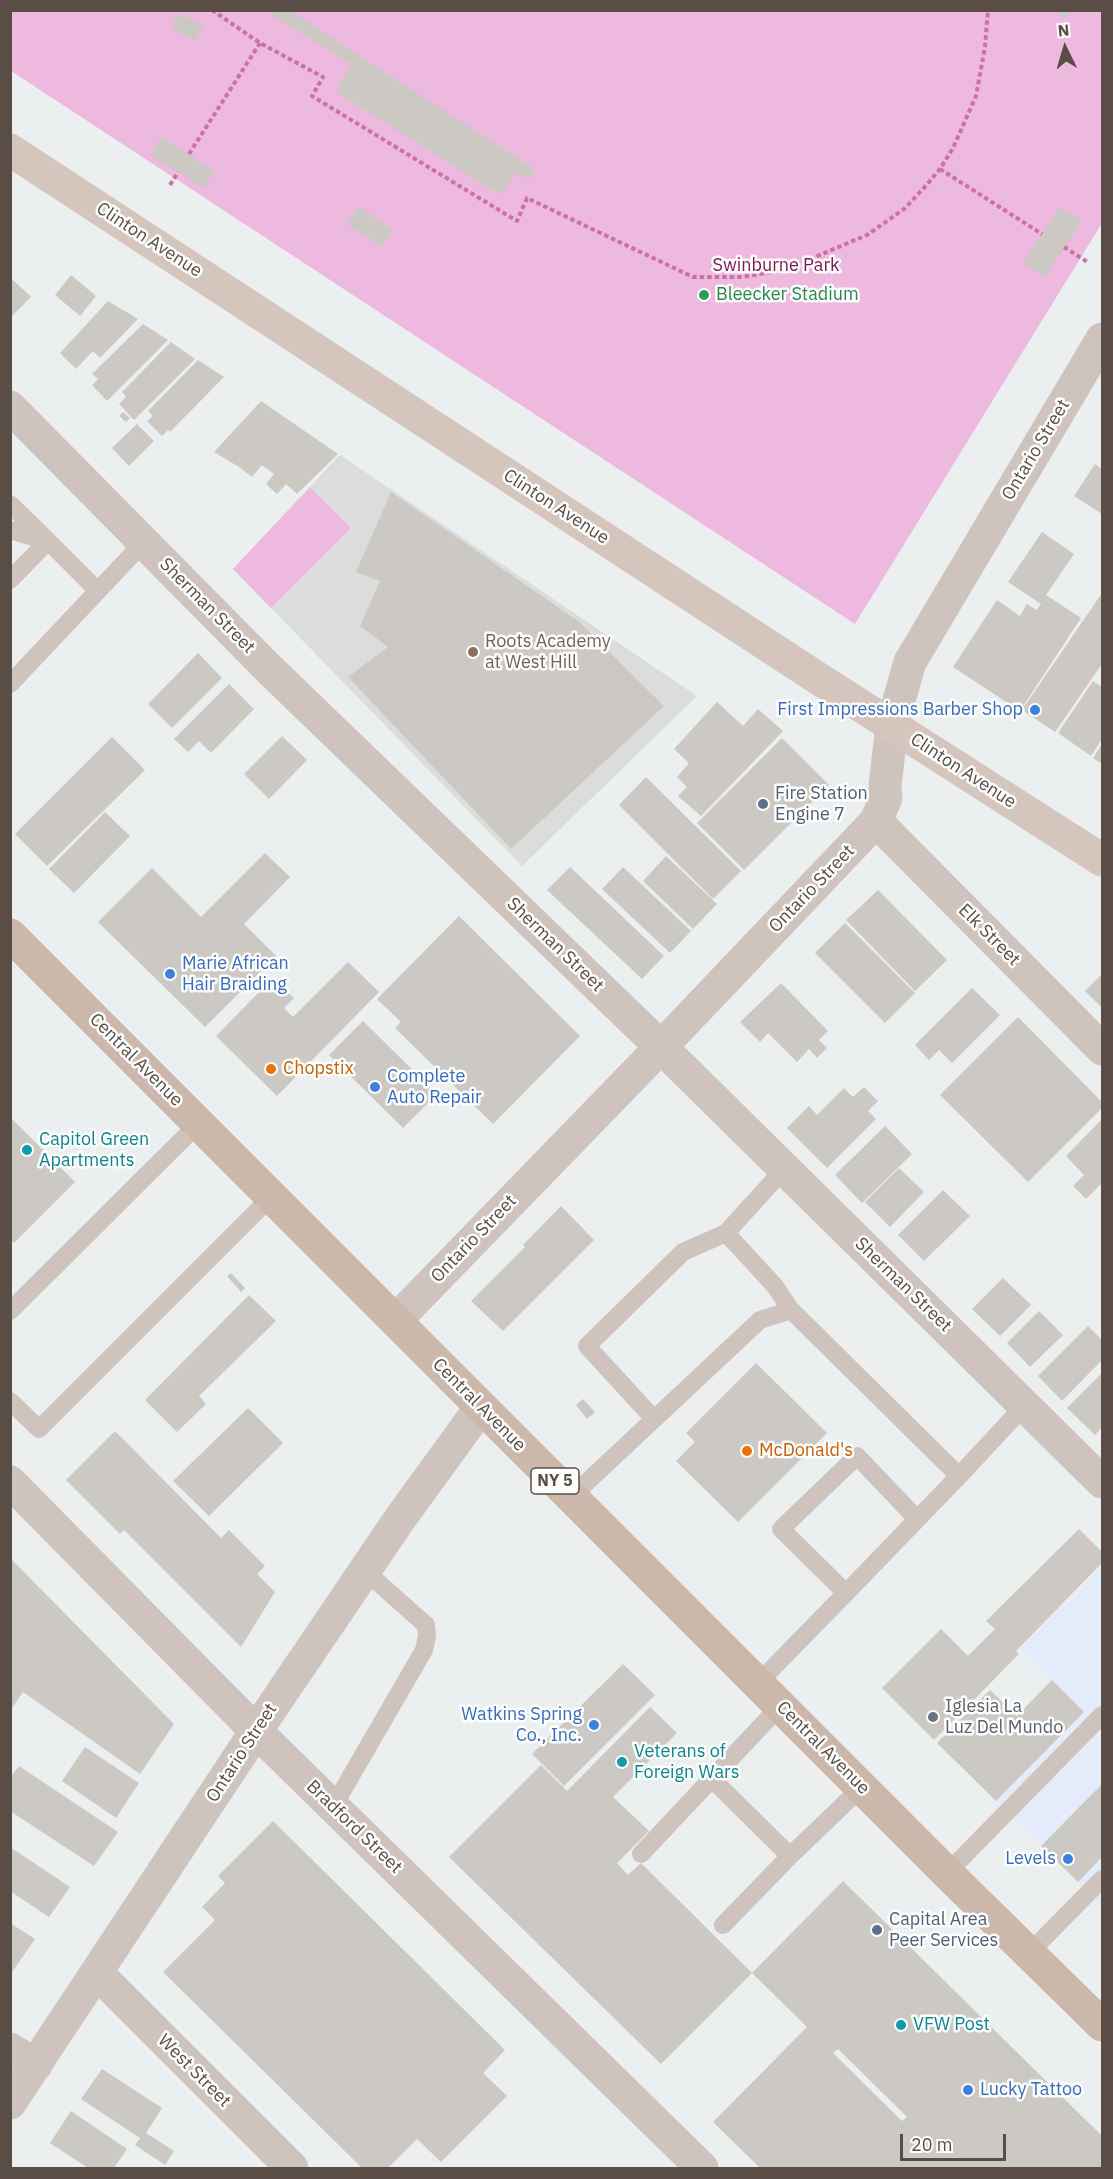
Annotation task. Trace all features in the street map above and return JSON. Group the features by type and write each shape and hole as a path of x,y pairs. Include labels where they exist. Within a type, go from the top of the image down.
{"main road":[{"name":"Central Avenue","path":"10,935 863,1786 947,1873 1102,2025"}],"street":[{"name":"Clinton Avenue","path":"10,150 892,726 1102,860"},
{"name":"Ontario Street","path":"396,1320 876,821 886,798 885,786 892,726 910,663 1102,339"},
{"name":"Sherman Street","path":"10,407 267,667 661,1047 1102,1482"},
{"name":"Elk Street","path":"876,821 1102,1049"},
{"name":"Ontario Street","path":"10,2103 23,2057 97,1973 364,1570 481,1407"},
{"name":"Bradford Street","path":"10,1482 256,1731 702,2169"},
{"name":"West Street","path":"97,1973 292,2169"}],"lane":[{"path":"10,504 98,591"},
{"path":"10,530 48,541"},
{"path":"10,580 48,541"},
{"path":"10,684 144,542"},
{"path":"10,1311 199,1123"},
{"path":"654,1419 587,1346 683,1252 726,1233 784,1169"},
{"path":"10,1401 39,1429 272,1196"},
{"path":"726,1233 774,1285 791,1310 958,1476"},
{"path":"571,1497 760,1320 791,1310"},
{"path":"758,1683 1025,1405"},
{"path":"846,1593 781,1529 857,1456 917,1519"},
{"path":"333,1807 424,1650 428,1636 426,1625 364,1570"},
{"path":"641,1854 781,1705"},
{"path":"947,1873 1102,1715"},
{"path":"712,1779 790,1856"},
{"path":"723,1925 863,1786"},
{"path":"1030,1952 1102,1880"}],"path":[{"path":"212,10 260,43 323,77 312,96 517,221 527,198 693,277 742,277 772,272 803,262 867,235 904,209 940,169 966,122 976,96 985,47 988,10"},
{"path":"189,154 260,43"},
{"path":"940,169 1042,234"},
{"path":"170,185 178,172"},
{"path":"1064,247 1089,263"}],"shaded area":[{"name":"Roots Academy at West Hill","path":"340,455 697,696 522,866 233,569"},
{"path":"1102,1567 1102,1906 964,1769 1052,1681 1020,1649"}],"green space":[{"name":"Swinburne Park","path":"10,11 1102,11 1102,223 855,624 11,71"},
{"path":"310,487 351,528 271,608 233,569"}],"building":[{"path":"274,10 289,10 536,170 529,179 515,173 501,195 336,92 351,64 271,15"},
{"path":"1054,10 1071,10 1066,18"},
{"path":"178,13 203,25 196,41 171,29"},
{"path":"161,137 215,171 204,188 150,155"},
{"path":"359,206 393,230 381,247 347,224"},
{"path":"1060,207 1082,221 1045,277 1023,263"},
{"path":"71,275 96,296 80,316 55,295"},
{"path":"10,277 31,297 10,318"},
{"path":"108,301 138,319 100,358 93,351 76,369 60,353"},
{"path":"143,324 168,340 107,401 92,385 98,379 92,374"},
{"path":"171,342 195,359 134,420 119,404 126,397 122,392"},
{"path":"198,360 224,377 170,432 168,430 162,436 147,421 153,416 148,411"},
{"path":"261,401 338,454 297,494 286,484 277,494 266,484 274,474 262,465 252,477 214,452"},
{"path":"123,412 130,418 126,422 119,416"},
{"path":"137,424 154,441 129,466 112,448"},
{"path":"1095,464 1102,469 1102,514 1074,496"},
{"name":"Roots Academy at West Hill","path":"391,492 578,621 664,706 511,849 348,677 388,647 360,626 380,581 356,572"},
{"path":"1042,532 1074,554 1046,595 1081,618 1020,711 953,667 997,600 1020,616 1027,604 1036,610 1041,604 1008,582"},
{"path":"1102,593 1102,664 1055,732 1022,710"},
{"path":"198,653 222,678 172,728 148,704"},
{"path":"1093,681 1102,687 1102,739 1091,756 1058,733"},
{"path":"229,684 254,709 211,753 199,741 188,752 174,739"},
{"path":"717,702 743,726 758,709 783,731 701,816 678,796 687,787 677,777 689,763 674,749"},
{"path":"282,736 307,760 269,799 244,774"},
{"path":"112,737 145,770 47,866 15,834"},
{"name":"Fire Station Engine 7","path":"782,738 829,785 744,870 697,823"},
{"path":"1102,744 1102,764 1093,758"},
{"path":"646,777 741,871 713,899 619,805"},
{"path":"105,812 130,836 74,893 49,869"},
{"path":"265,853 290,877 244,924 276,956 205,1027 98,922 152,868 201,917"},
{"path":"666,856 717,904 693,929 643,881"},
{"path":"570,867 664,956 642,979 547,890"},
{"path":"623,867 691,931 670,953 602,889"},
{"path":"878,890 947,960 915,991 846,920"},
{"path":"459,916 580,1036 493,1124 395,1028 401,1022 377,999"},
{"path":"845,923 915,993 885,1023 815,953"},
{"path":"348,962 379,992 277,1096 216,1036 263,988 268,992 277,982 294,998 284,1008 293,1017"},
{"path":"1102,974 1102,1008 1085,991"},
{"path":"781,983 828,1031 819,1040 827,1048 817,1058 809,1049 797,1062 768,1033 760,1042 740,1022"},
{"path":"972,988 1000,1015 952,1063 939,1050 929,1060 915,1045"},
{"path":"1018,1017 1102,1102 1102,1108 1028,1182 940,1095"},
{"path":"363,1021 437,1094 403,1128 329,1055"},
{"path":"864,1087 878,1101 868,1111 876,1119 827,1168 787,1128 809,1106 817,1115 844,1088 853,1097"},
{"name":"Capitol Green Apartments","path":"10,1117 75,1182 14,1243 10,1240"},
{"path":"1102,1119 1102,1183 1086,1199 1073,1186 1084,1175 1066,1156"},
{"path":"885,1126 912,1154 862,1203 835,1175"},
{"path":"899,1168 924,1192 890,1227 865,1202"},
{"path":"943,1190 970,1216 924,1261 898,1235"},
{"path":"561,1206 594,1240 503,1331 471,1301 525,1247 523,1245"},
{"path":"231,1273 245,1288 241,1292 227,1276"},
{"path":"1003,1278 1031,1305 1000,1336 972,1309"},
{"path":"249,1295 276,1321 199,1396 206,1404 177,1432 145,1400"},
{"path":"1039,1311 1063,1335 1030,1367 1007,1343"},
{"path":"1088,1326 1102,1340 1102,1360 1062,1401 1038,1376"},
{"name":"McDonald's","path":"756,1363 827,1433 738,1522 676,1461 695,1442 686,1433"},
{"path":"1102,1373 1102,1427 1095,1435 1067,1408"},
{"path":"583,1399 595,1412 587,1419 576,1405"},
{"path":"248,1408 283,1443 209,1516 173,1481"},
{"path":"115,1431 221,1538 229,1530 265,1566 257,1574 275,1592 241,1647 124,1530 120,1534 66,1480"},
{"path":"1079,1529 1102,1552 1102,1563 1016,1651 1019,1654 934,1740 882,1688 941,1629 968,1656 995,1629 986,1621"},
{"path":"10,1558 174,1724 140,1774 23,1692 10,1711"},
{"name":"Watkins Spring Co., Inc.","path":"623,1664 655,1695 564,1786 532,1754"},
{"path":"1052,1680 1084,1712 996,1801 937,1743 990,1690 1017,1716"},
{"path":"650,1707 677,1733 613,1797 649,1831 617,1863 628,1875 641,1863 752,1973 661,2064 449,1857 541,1765 567,1791"},
{"path":"85,1747 139,1783 116,1818 62,1781"},
{"path":"19,1766 118,1832 94,1866 10,1811 10,1778"},
{"path":"1102,1784 1102,1857 1078,1882 1041,1846"},
{"path":"273,1821 505,2050 483,2073 507,2096 441,2162 417,2139 388,2168 362,2168 163,1972 215,1920 202,1907 225,1883 218,1876"},
{"path":"10,1847 70,1887 49,1917 10,1891"},
{"path":"843,1881 1102,2136 1102,2168 760,2168 713,2122 807,2027 752,1973","holes":["838,2049 907,2117 902,2121 833,2053"]},
{"path":"10,1923 35,1939 10,1975"},
{"path":"102,2069 162,2108 146,2133 174,2151 165,2165 135,2145 140,2138 81,2099"},
{"path":"71,2111 127,2149 114,2168 88,2168 50,2143"}],"place":[{"name":"Bleecker Stadium","path":"704,295"},
{"name":"Roots Academy at West Hill","path":"473,652"},
{"name":"First Impressions Barber Shop","path":"1035,710"},
{"name":"Fire Station Engine 7","path":"763,804"},
{"name":"Marie African Hair Braiding","path":"170,974"},
{"name":"Chopstix","path":"271,1069"},
{"name":"Complete Auto Repair","path":"375,1087"},
{"name":"Capitol Green Apartments","path":"27,1150"},
{"name":"McDonald's","path":"747,1451"},
{"name":"Iglesia La Luz Del Mundo","path":"933,1717"},
{"name":"Watkins Spring Co., Inc.","path":"594,1725"},
{"name":"Veterans of Foreign Wars","path":"622,1762"},
{"name":"Levels","path":"1068,1859"},
{"name":"Capital Area Peer Services","path":"877,1930"},
{"name":"VFW Post","path":"901,2025"},
{"name":"Lucky Tattoo","path":"968,2090"}]}
